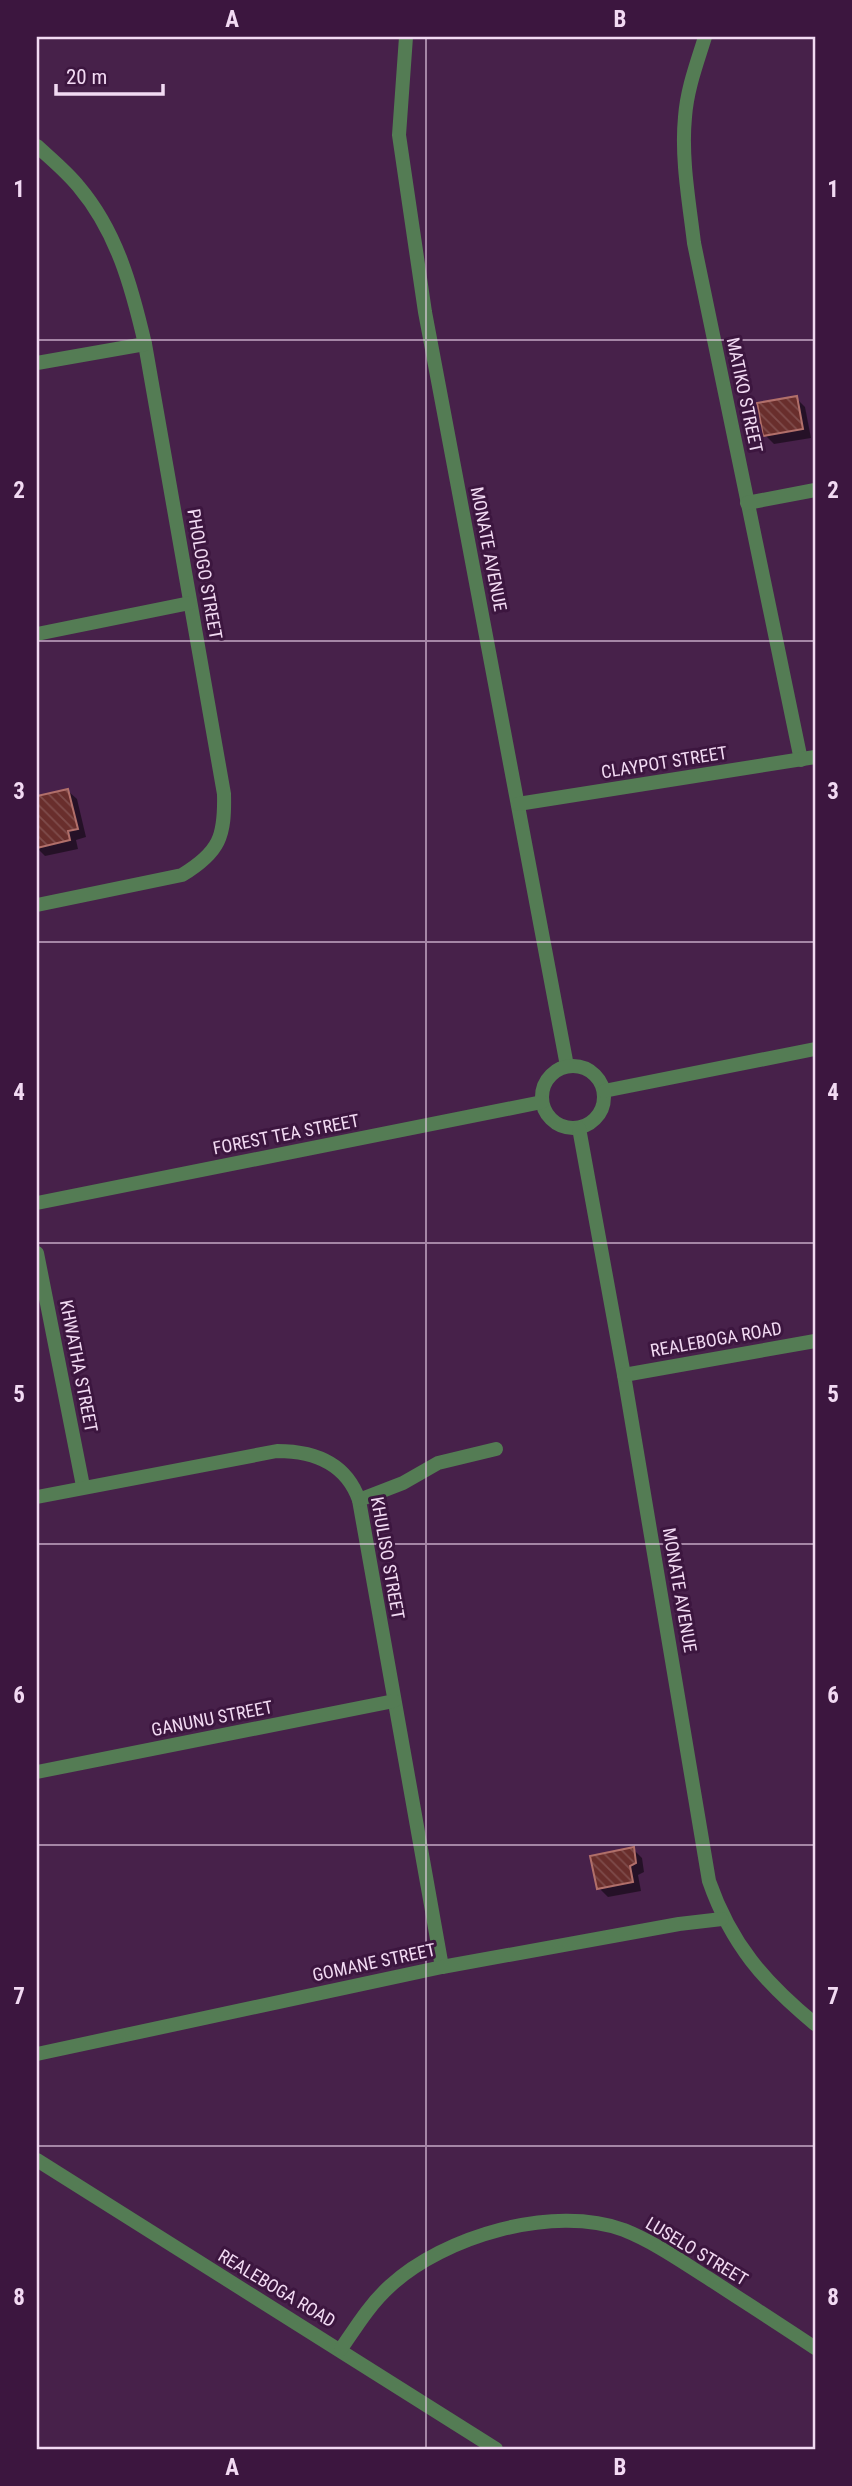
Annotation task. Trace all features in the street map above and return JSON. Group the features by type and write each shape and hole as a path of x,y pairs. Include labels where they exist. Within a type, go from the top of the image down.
{"street":[{"name":"MONATE AVENUE","path":"406,37 399,135 425,312 567,1066"},
{"name":"MATIKO STREET","path":"705,37 693,74 685,116 685,164 694,243 747,503 808,758"},
{"name":"PHOLOGO STREET","path":"37,146 79,187 105,225 131,285 145,344 224,794 225,828 199,864 182,875 37,905"},
{"path":"37,363 145,344"},
{"path":"747,503 815,489"},
{"path":"37,634 190,603"},
{"name":"CLAYPOT STREET","path":"518,804 808,758"},
{"path":"604,1091 815,1049"},
{"path":"567,1066 591,1070 604,1091 599,1115 579,1128 566,1128 555,1122 547,1114 542,1102 541,1093 550,1075 567,1066"},
{"name":"FOREST TEA STREET","path":"37,1203 542,1102"},
{"name":"MONATE AVENUE","path":"579,1128 624,1376 709,1881 722,1919 757,1970 815,2024"},
{"name":"KHWATHA STREET","path":"37,1253 83,1486"},
{"name":"REALEBOGA ROAD","path":"624,1376 815,1341"},
{"path":"359,1500 403,1483 438,1463 495,1449"},
{"name":"KHULISO STREET","path":"37,1497 83,1486 277,1451 314,1454 340,1470 354,1485 359,1500 442,1967"},
{"name":"GANUNU STREET","path":"37,1772 394,1701"},
{"name":"GOMANE STREET","path":"37,2054 442,1967 722,1919"},
{"name":"REALEBOGA ROAD","path":"37,2160 496,2449"},
{"name":"LUSELO STREET","path":"341,2349 365,2314 390,2286 416,2266 449,2248 491,2233 564,2221 596,2221 626,2231 659,2247 815,2348"}],"building":[{"path":"797,396 803,429 763,436 757,403"},
{"path":"68,789 78,829 68,831 70,840 37,848 37,796"},
{"path":"634,1847 636,1863 630,1866 633,1882 597,1889 590,1856"}]}
